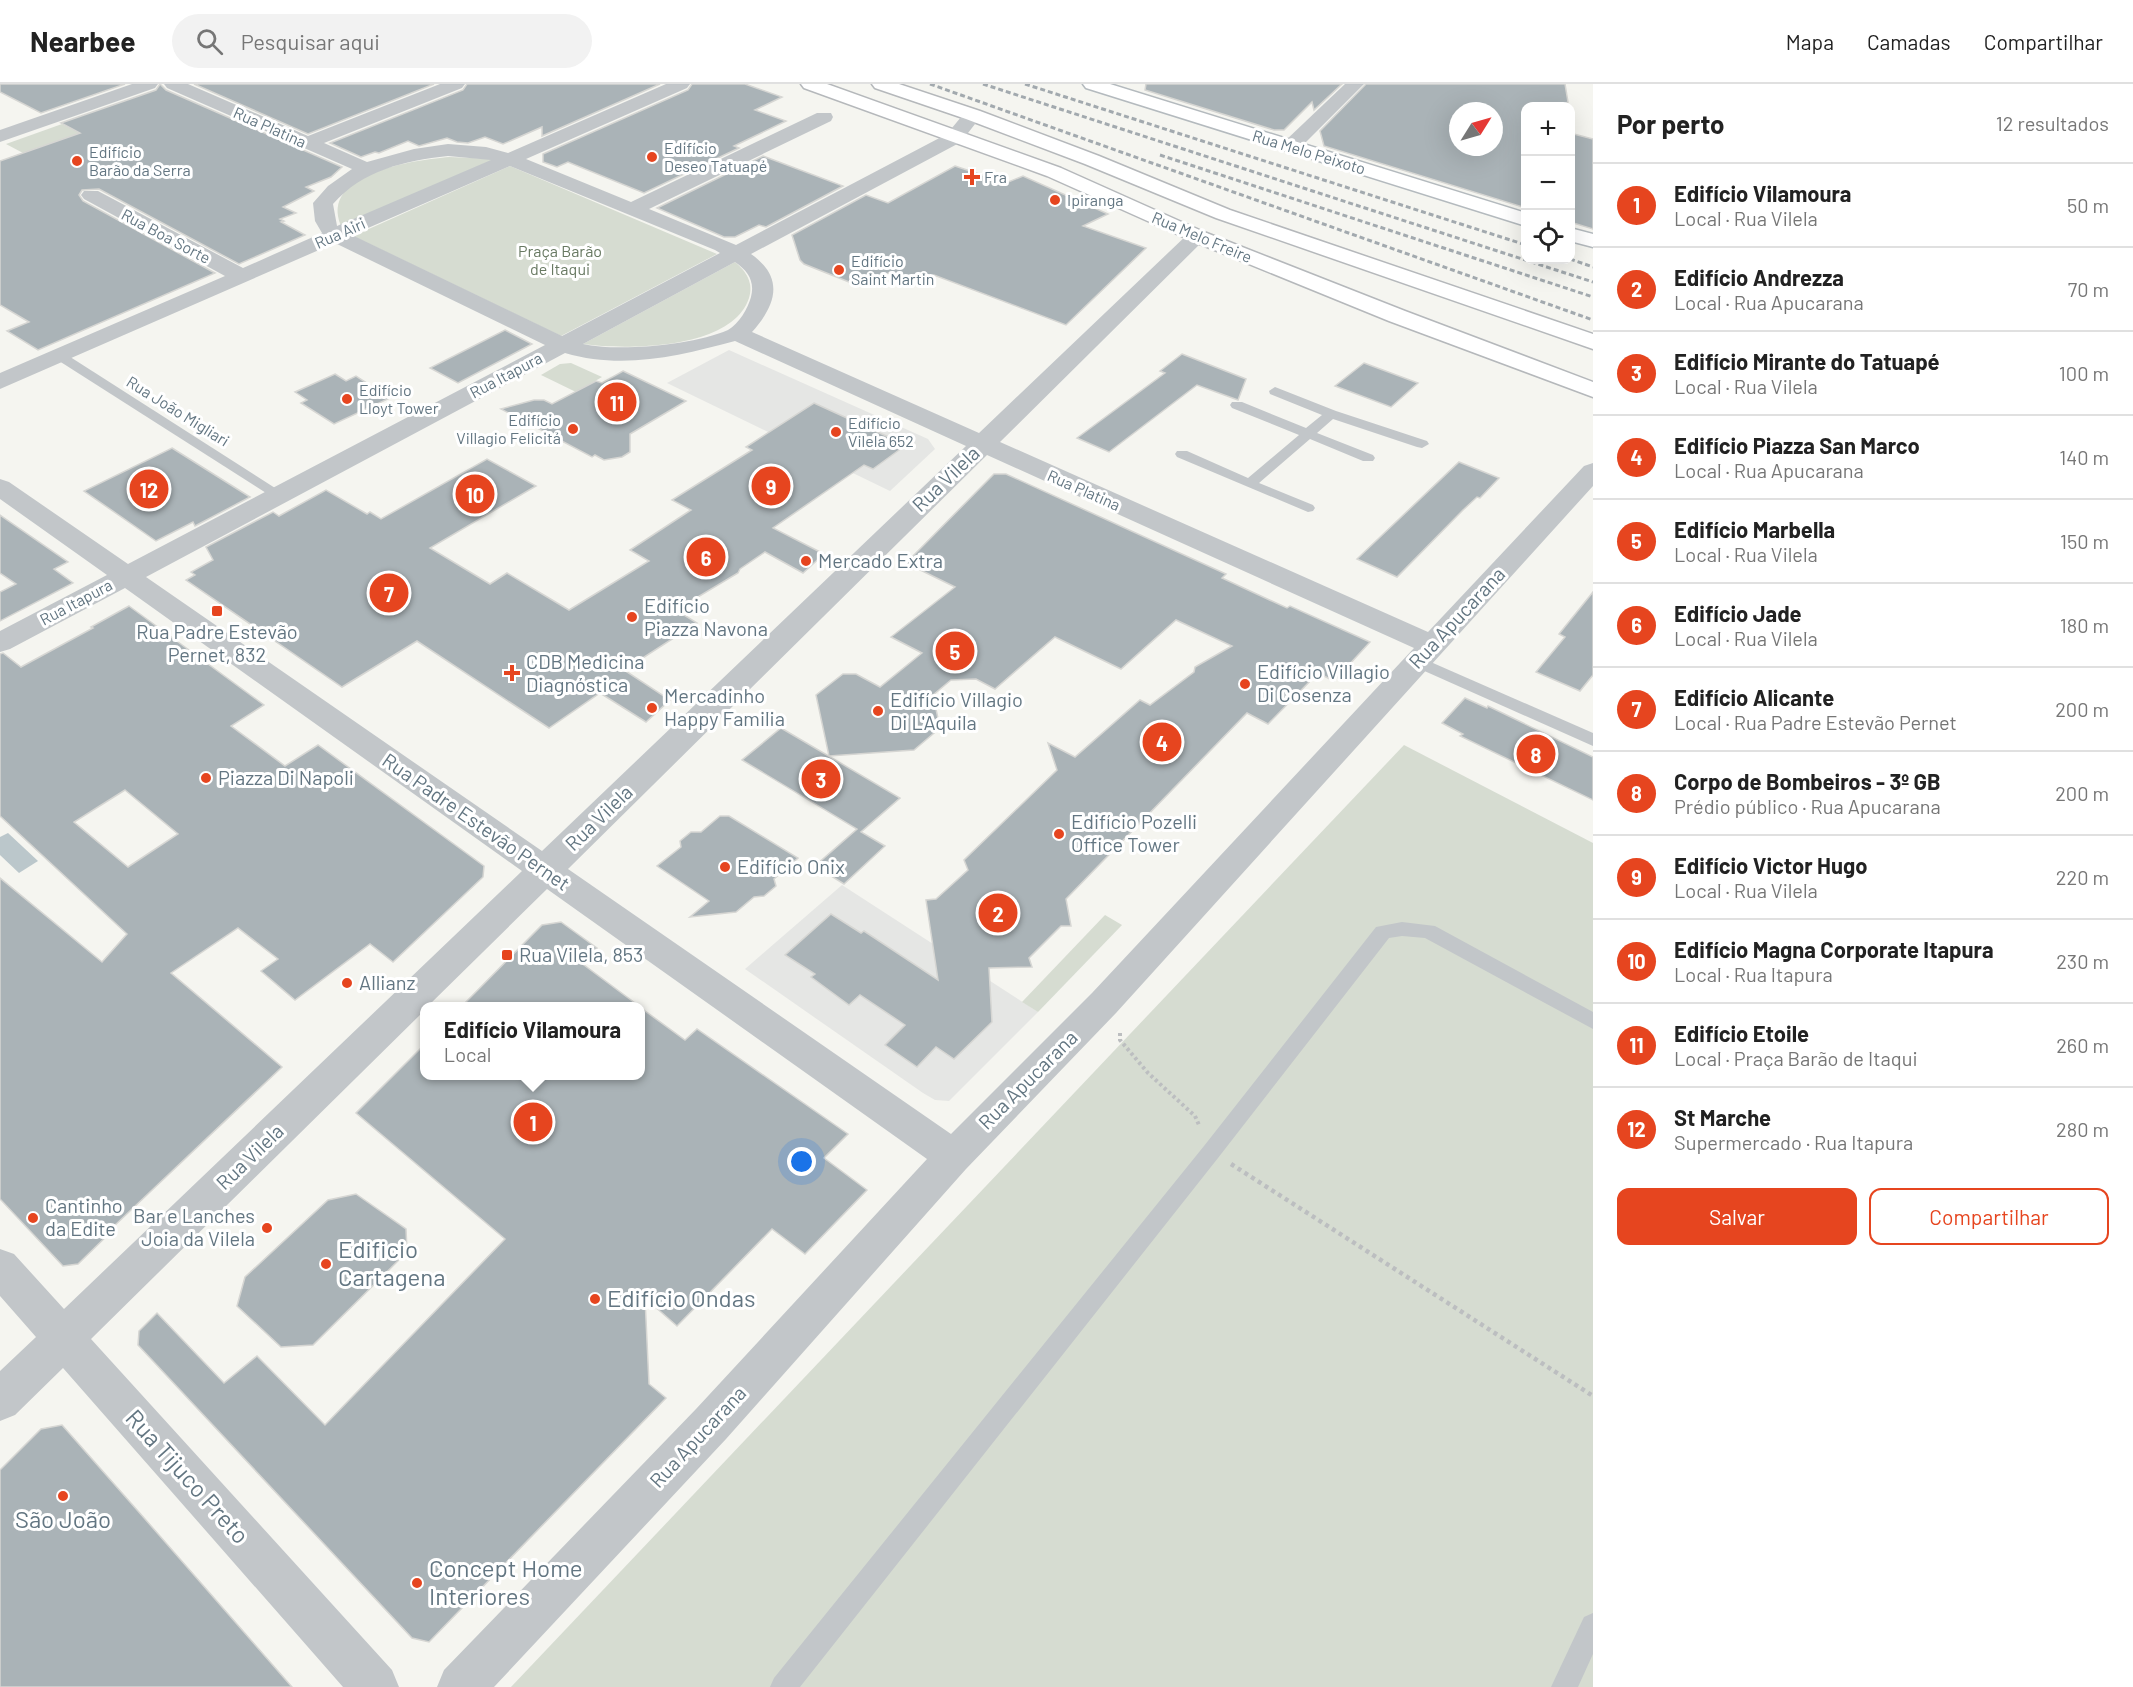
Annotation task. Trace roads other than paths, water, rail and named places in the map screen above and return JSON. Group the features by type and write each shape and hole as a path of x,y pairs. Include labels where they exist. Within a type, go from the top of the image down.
{"main road":[{"name":"Rua Melo Freire","path":"810,84 1054,172 1197,236 1397,316 1593,390"},
{"name":"Rua Melo Freire","path":"881,84 973,115 1268,230 1593,342"},
{"name":"Rua Melo Peixoto","path":"1092,84 1521,218"},
{"path":"1575,236 1593,241"},
{"path":"1397,316 1417,336 1432,345 1544,395"}],"street":[{"path":"0,136 149,84"},
{"name":"Rua Platina","path":"173,84 367,169"},
{"path":"309,143 456,84"},
{"name":"Rua Airi","path":"0,382 681,84"},
{"path":"1291,147 1355,84"},
{"name":"Rua Itapura","path":"0,643 956,136 973,115"},
{"path":"632,209 824,117"},
{"path":"448,150 486,153 509,159 736,254 760,273 764,289 758,308 748,326 737,334 681,348 615,355 581,352 562,345 335,235 324,222 323,202 342,182 367,169 406,156 448,150"},
{"name":"Rua Boa Sorte","path":"90,195 242,276"},
{"name":"Rua Vilela","path":"0,1400 1197,236"},
{"name":"Rua Platina","path":"737,334 982,443 1424,653"},
{"name":"Rua Apucarana","path":"461,1687 711,1424 953,1156 1104,1003 1593,471"},
{"name":"Rua Padre Estevão Pernet","path":"0,488 953,1156"},
{"name":"Rua Tijuco Preto","path":"0,1267 375,1687"}],"lane":[{"name":"Rua João Migliari","path":"60,356 279,495"},
{"path":"1275,391 1331,414 1422,444"},
{"path":"1237,405 1368,458"},
{"path":"1250,484 1305,434 1331,414"},
{"path":"1182,454 1308,507"},
{"path":"1424,653 1593,740"},
{"path":"783,1687 1211,1152 1383,932 1428,931 1593,1021"},
{"path":"1564,1687 1593,1626"}],"railway":[{"path":"930,84 1593,320"},
{"path":"983,84 1593,282"},
{"path":"1025,84 1521,243"},
{"path":"1160,155 1593,297"},
{"path":"1575,261 1593,267"}],"place":[{"name":"Edifício Deseo Tatuapé","path":"652,157"},
{"name":"Edifício Barão da Serra","path":"77,161"},
{"name":"Fra","path":"972,177"},
{"name":"Ipiranga","path":"1055,200"},
{"name":"Edifício Saint Martin","path":"839,270"},
{"name":"Edifício Lloyt Tower","path":"347,399"},
{"name":"Edifício Etoile","path":"617,402"},
{"name":"Edifício Villagio Felicitá","path":"573,429"},
{"name":"Edifício Vilela 652","path":"836,432"},
{"name":"Edifício Victor Hugo","path":"771,486"},
{"name":"St Marche","path":"149,489"},
{"name":"Edifício Magna Corporate Itapura","path":"475,494"},
{"name":"Edifício Jade","path":"706,557"},
{"name":"Mercado Extra","path":"806,561"},
{"name":"Edifício Alicante","path":"389,593"},
{"name":"Rua Padre Estevão Pernet, 832","path":"217,611"},
{"name":"Edifício Piazza Navona","path":"632,617"},
{"name":"Edifício Marbella","path":"955,651"},
{"name":"CDB Medicina Diagnóstica","path":"512,673"},
{"name":"Edifício Villagio Di Cosenza","path":"1245,684"},
{"name":"Mercadinho Happy Familia","path":"652,708"},
{"name":"Edifício Villagio Di L'Aquila","path":"878,711"},
{"name":"Edifício Piazza San Marco","path":"1162,742"},
{"name":"Corpo de Bombeiros - 3º GB","path":"1536,754"},
{"name":"Piazza Di Napoli","path":"206,778"},
{"name":"Edifício Mirante do Tatuapé","path":"821,779"},
{"name":"Edifício Pozelli Office Tower","path":"1059,834"},
{"name":"Edifício Onix","path":"725,867"},
{"name":"Edifício Andrezza","path":"998,913"},
{"name":"Rua Vilela, 853","path":"507,955"},
{"name":"Allianz","path":"347,983"},
{"name":"Edifício Vilamoura","path":"533,1122"},
{"name":"Cantinho da Edite","path":"33,1218"},
{"name":"Bar e Lanches Joia da Vilela","path":"267,1228"},
{"name":"Edificio Cartagena","path":"326,1264"},
{"name":"Edifício Ondas","path":"595,1299"},
{"name":"São João","path":"63,1496"},
{"name":"Concept Home Interiores","path":"417,1583"}],"park label":[{"name":"Praça Barão de Itaqui","path":"560,260"}]}
